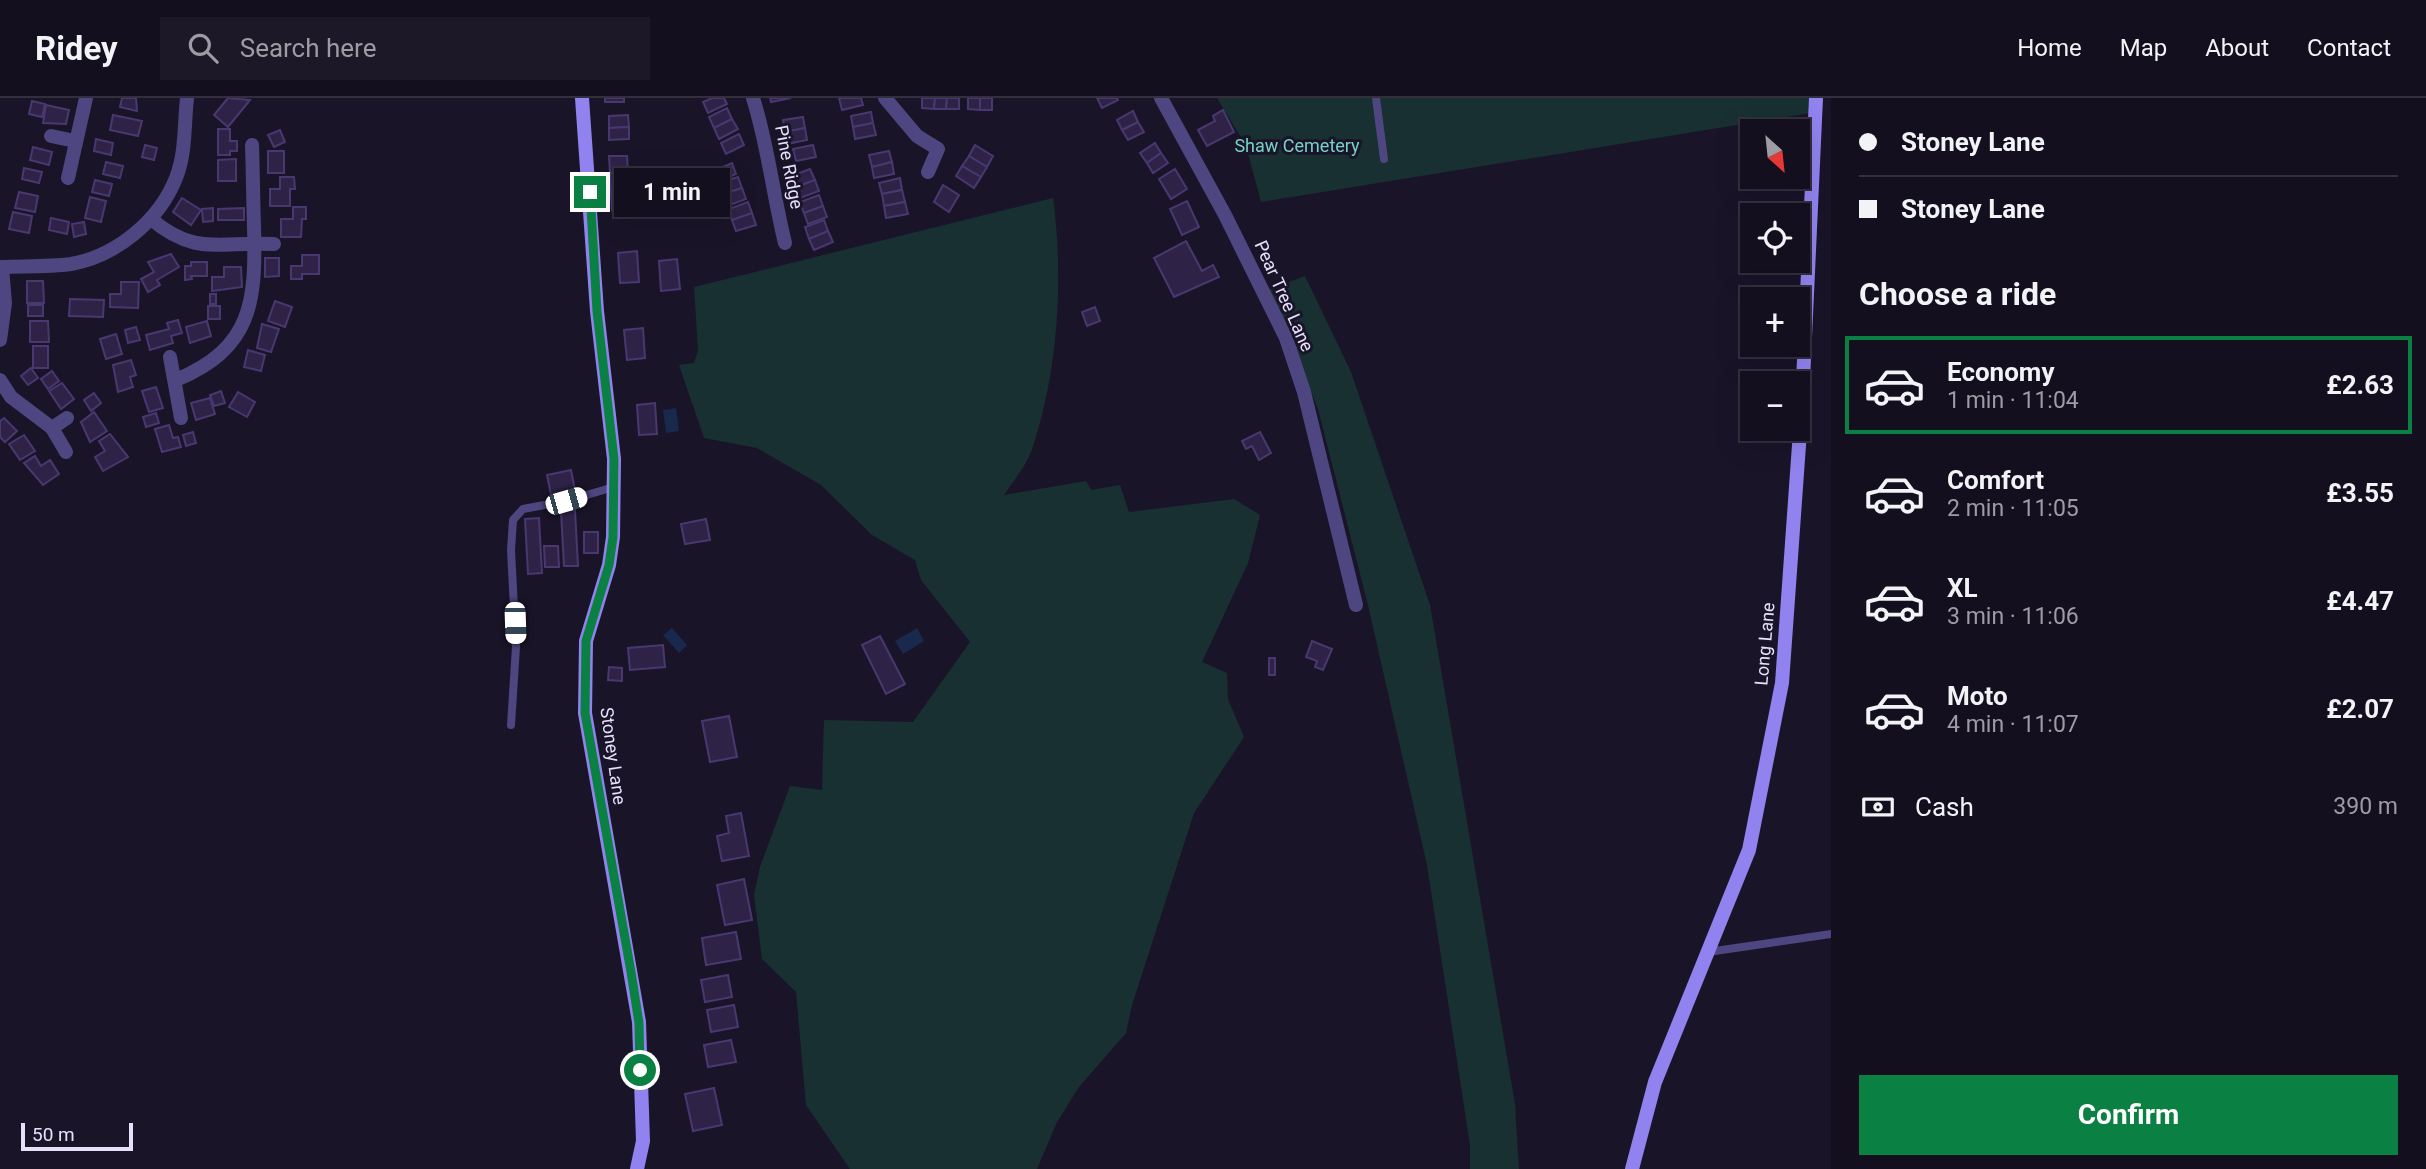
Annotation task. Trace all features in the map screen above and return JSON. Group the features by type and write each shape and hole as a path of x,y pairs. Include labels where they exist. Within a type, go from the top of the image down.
{"main road":[{"name":"Stoney Lane","path":"582,98 597,311 614,459 613,537 609,565 586,641 585,713 639,1023 643,1141 637,1169"},
{"name":"Long Lane","path":"1632,1169 1655,1083 1749,850 1782,683 1802,403 1816,98"}],"street":[{"path":"68,178 86,98"},
{"path":"0,340 4,329 1,267 71,264 96,256 119,245 151,219 176,178 183,153 187,98"},
{"name":"Pine Ridge","path":"753,98 762,128 772,193 785,243"},
{"path":"885,98 916,136 938,149 928,172"},
{"name":"Pear Tree Lane","path":"1161,98 1214,193 1286,338 1304,393 1356,606"},
{"path":"51,136 75,141"},
{"path":"176,380 218,358 243,324 254,295 252,145"},
{"path":"151,219 179,240 193,244 274,244"},
{"path":"170,357 181,418"},
{"path":"0,380 11,397 52,428 66,452"},
{"path":"52,428 67,418"}],"lane":[{"path":"1376,98 1384,159"},
{"path":"511,725 516,647 513,520 523,509 566,501 614,487"},
{"path":"1708,952 1831,934"}],"green space":[{"name":"Shaw Cemetery","path":"1217,98 1811,98 1811,113 1774,119 1740,119 1740,124 1261,202 1246,146"},
{"path":"1053,198 1058,292 1048,389 1030,455 1004,495 1086,481 1091,490 1120,485 1129,512 1234,499 1260,515 1248,563 1202,662 1227,673 1228,699 1244,737 1194,813 1132,1005 1126,1033 1079,1087 1057,1122 1037,1169 850,1169 806,1105 796,992 762,959 754,895 760,867 790,786 822,790 824,720 913,722 970,642 921,580 915,560 872,535 821,485 757,448 704,438 679,365 694,363 698,351 694,287"},
{"path":"1305,276 1351,372 1430,605 1515,1104 1519,1169 1470,1169 1470,1145 1427,865 1368,605 1318,409 1270,289"}],"water":[{"path":"676,408 679,431 666,433 663,410"},
{"path":"672,628 687,645 679,653 663,635"},
{"path":"917,628 924,641 903,654 895,641"}],"building":[{"path":"122,98 136,98 137,111 120,107"},
{"path":"228,98 250,100 228,127 214,115"},
{"path":"605,98 624,98 624,102 605,102"},
{"path":"712,98 724,98 727,104 708,113 703,102"},
{"path":"770,98 791,98 771,102"},
{"path":"839,98 861,98 863,105 842,110"},
{"path":"922,98 935,98 934,109 922,108"},
{"path":"935,98 947,98 946,109 934,109"},
{"path":"947,98 959,98 959,109 946,109"},
{"path":"968,98 980,98 980,110 968,109"},
{"path":"980,98 992,98 992,110 980,110"},
{"path":"1097,98 1117,98 1118,100 1102,108"},
{"path":"32,101 45,104 42,117 29,114"},
{"path":"46,105 69,110 66,124 43,123"},
{"path":"727,108 732,119 714,128 709,117"},
{"path":"1223,110 1234,132 1207,146 1198,130 1215,121 1213,116"},
{"path":"1133,111 1138,122 1122,130 1117,120"},
{"path":"871,112 873,123 853,127 851,116"},
{"path":"113,115 142,121 138,136 110,130"},
{"path":"628,115 629,127 609,128 609,116"},
{"path":"803,117 805,128 785,132 783,120"},
{"path":"732,119 738,129 719,139 714,128"},
{"path":"1138,122 1144,132 1128,140 1122,130"},
{"path":"873,123 876,135 855,139 853,127"},
{"path":"629,127 629,139 609,140 609,128"},
{"path":"805,128 807,140 787,144 785,132"},
{"path":"218,129 230,129 230,141 237,141 237,151 230,151 230,155 218,155"},
{"path":"280,130 285,142 274,147 268,135"},
{"path":"739,134 744,145 726,154 721,143"},
{"path":"96,139 113,143 111,155 94,151"},
{"path":"1155,143 1161,153 1147,163 1140,153"},
{"path":"145,145 157,148 154,160 142,157"},
{"path":"813,145 816,157 796,161 793,149"},
{"path":"975,145 993,156 987,167 969,156"},
{"path":"33,147 52,152 49,165 30,160"},
{"path":"268,151 284,151 284,173 268,173"},
{"path":"889,151 892,162 872,167 869,155"},
{"path":"1161,153 1168,163 1153,173 1147,163"},
{"path":"609,156 627,156 628,172 610,173"},
{"path":"969,156 987,167 981,177 962,166"},
{"path":"236,159 236,181 218,181 218,160"},
{"path":"106,162 123,166 120,178 103,174"},
{"path":"892,162 894,174 874,178 872,167"},
{"path":"732,163 736,174 717,182 713,171"},
{"path":"962,166 981,177 974,188 956,176"},
{"path":"24,168 42,172 39,183 22,179"},
{"path":"810,169 815,180 796,187 791,176"},
{"path":"1175,169 1187,189 1171,199 1159,179"},
{"path":"628,172 629,192 611,193 610,173"},
{"path":"280,177 294,177 295,189 290,189 290,206 270,206 270,189 280,189"},
{"path":"738,177 742,188 723,194 719,183"},
{"path":"900,178 902,190 882,194 879,183"},
{"path":"95,180 112,184 109,196 92,192"},
{"path":"815,180 819,191 800,198 796,187"},
{"path":"943,185 959,195 949,212 934,202"},
{"path":"742,188 746,199 727,206 723,194"},
{"path":"902,190 905,202 884,206 882,194"},
{"path":"19,192 38,196 35,212 15,208"},
{"path":"629,192 630,209 612,210 611,193"},
{"path":"819,195 823,206 804,213 800,202"},
{"path":"90,197 106,201 101,222 85,218"},
{"path":"182,198 201,210 191,225 173,212"},
{"path":"1187,201 1199,227 1182,235 1170,209"},
{"path":"748,202 752,213 732,220 729,209"},
{"path":"905,202 908,214 886,218 884,206"},
{"path":"823,206 827,217 808,224 804,213"},
{"path":"293,207 306,207 301,237 281,237 281,219 293,219"},
{"path":"213,208 213,221 203,222 202,209"},
{"path":"244,208 244,220 218,220 218,209"},
{"path":"13,212 32,216 29,233 9,229"},
{"path":"752,213 756,225 736,231 732,220"},
{"path":"51,218 69,222 67,234 49,230"},
{"path":"824,220 828,231 809,239 805,227"},
{"path":"84,222 86,234 74,237 72,224"},
{"path":"828,231 833,242 814,250 809,239"},
{"path":"1186,241 1202,271 1213,265 1219,277 1174,297 1154,258"},
{"path":"637,251 639,282 620,283 618,253"},
{"path":"171,254 179,267 157,280 160,285 148,292 141,279 154,272 148,262"},
{"path":"302,255 319,255 319,274 302,274 302,279 291,279 291,266 302,266"},
{"path":"265,258 279,258 279,276 265,277"},
{"path":"677,259 680,289 661,291 659,261"},
{"path":"191,262 207,262 207,276 191,276 192,279 185,280 185,266 191,266"},
{"path":"224,267 241,267 242,287 212,291 212,277 224,277"},
{"path":"27,281 43,281 44,303 27,303"},
{"path":"121,282 139,282 138,308 110,307 110,294 121,294"},
{"path":"210,294 216,294 216,304 210,304"},
{"path":"70,299 104,300 103,317 69,316"},
{"path":"275,301 292,307 285,327 268,321"},
{"path":"28,305 43,305 43,316 28,316"},
{"path":"208,306 220,306 220,319 208,319"},
{"path":"1095,307 1100,321 1087,326 1082,312"},
{"path":"178,320 182,333 171,336 173,343 150,350 146,335 169,329 167,323"},
{"path":"30,321 48,321 49,342 30,342"},
{"path":"207,321 211,336 190,343 186,327"},
{"path":"262,324 279,329 271,352 257,348"},
{"path":"136,327 140,340 128,343 125,330"},
{"path":"643,328 645,358 627,360 624,330"},
{"path":"116,334 122,354 106,359 100,339"},
{"path":"33,346 48,346 48,368 33,368"},
{"path":"248,350 265,355 261,371 244,367"},
{"path":"131,360 136,375 130,377 133,387 118,392 113,365"},
{"path":"31,368 38,378 28,385 21,376"},
{"path":"52,371 59,381 48,389 41,379"},
{"path":"62,383 74,399 61,409 49,391"},
{"path":"156,387 163,408 149,412 142,391"},
{"path":"221,391 225,403 214,406 210,395"},
{"path":"238,392 255,402 247,417 229,407"},
{"path":"94,393 101,403 91,411 84,400"},
{"path":"210,398 215,414 196,420 191,403"},
{"path":"655,403 657,434 639,435 637,405"},
{"path":"94,412 107,431 90,442 81,422"},
{"path":"156,413 159,423 146,427 143,417"},
{"path":"4,418 17,431 5,442 0,437 0,421"},
{"path":"169,425 173,438 178,437 181,447 162,452 155,429"},
{"path":"193,432 196,443 186,446 183,435"},
{"path":"1260,432 1271,453 1259,460 1252,446 1246,449 1242,441"},
{"path":"110,434 128,457 103,471 95,457 105,451 99,441"},
{"path":"24,435 35,451 20,460 9,444"},
{"path":"35,456 41,466 50,460 59,474 43,485 24,463"},
{"path":"571,470 575,490 551,495 547,475"},
{"path":"575,510 578,566 564,566 561,511"},
{"path":"539,518 542,573 528,574 525,519"},
{"path":"706,519 710,540 685,544 681,524"},
{"path":"584,532 598,532 598,553 584,553"},
{"path":"544,546 558,546 559,567 545,567"},
{"path":"880,636 905,684 886,694 862,645"},
{"path":"1312,641 1332,649 1323,670 1315,667 1317,661 1306,657"},
{"path":"663,645 665,667 630,670 628,648"},
{"path":"1269,658 1275,658 1275,675 1269,675"},
{"path":"609,667 622,668 622,681 608,680"},
{"path":"729,716 737,757 710,762 702,721"},
{"path":"741,813 749,856 722,861 717,836 729,833 726,816"},
{"path":"744,879 752,920 725,925 717,885"},
{"path":"736,932 741,959 706,965 702,938"},
{"path":"728,975 732,997 705,1002 701,980"},
{"path":"734,1005 738,1027 711,1032 707,1010"},
{"path":"731,1040 736,1062 708,1067 704,1045"},
{"path":"714,1088 722,1125 693,1131 685,1094"}],"route":[{"path":"590,192 597,311 614,459 613,537 609,565 586,641 585,713 639,1023 640,1070"}]}
